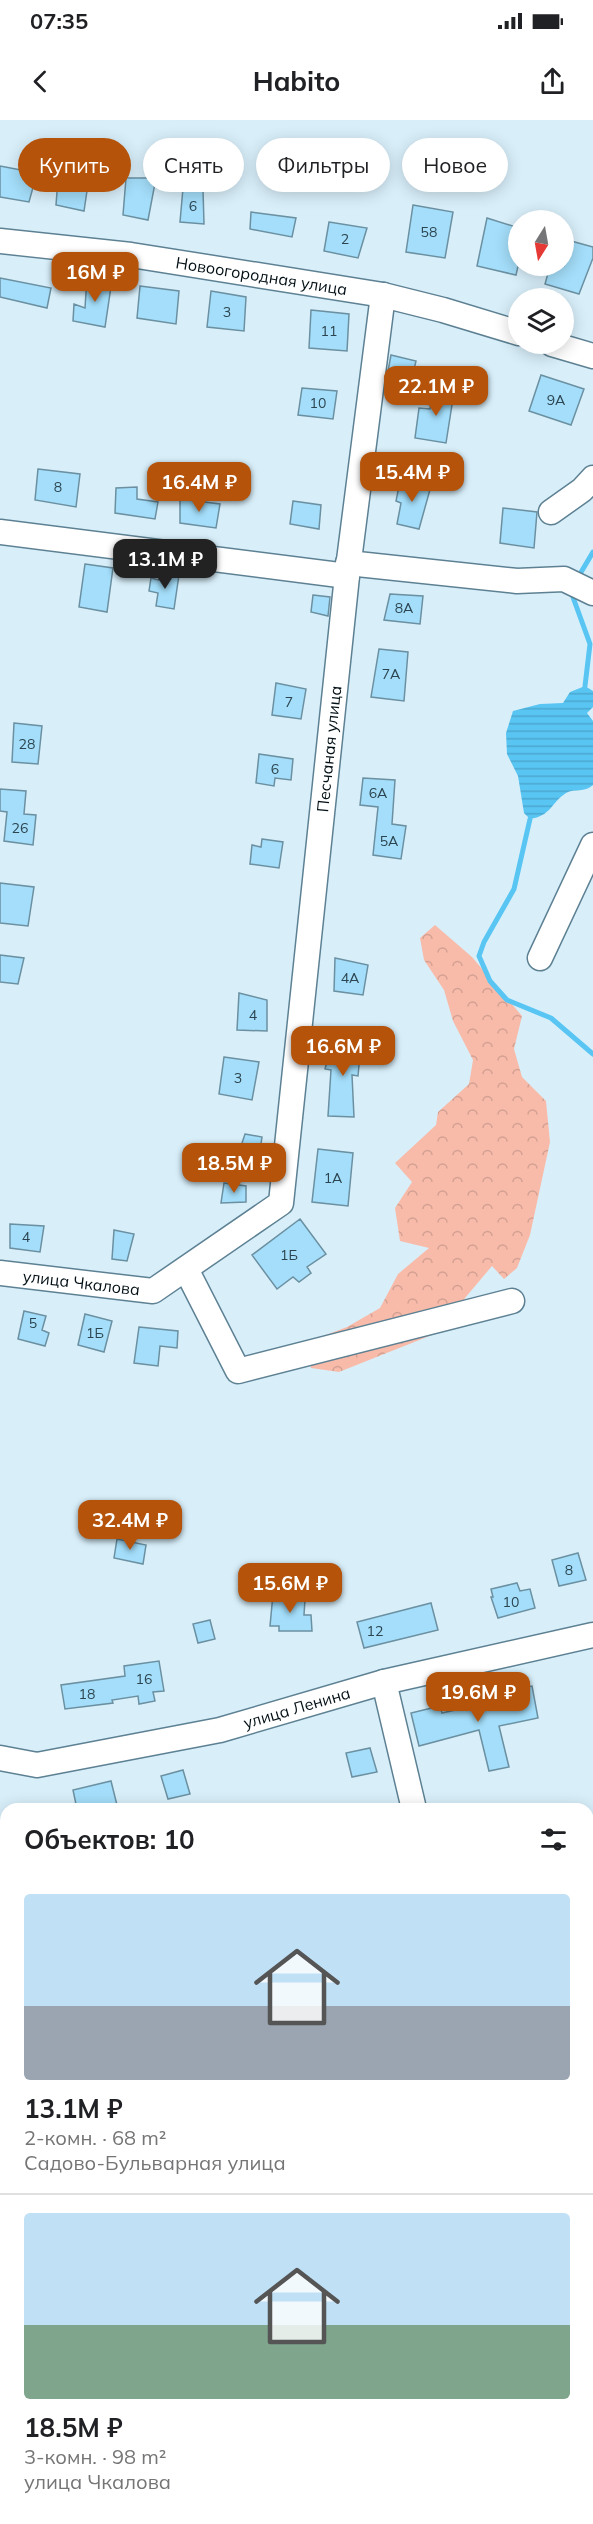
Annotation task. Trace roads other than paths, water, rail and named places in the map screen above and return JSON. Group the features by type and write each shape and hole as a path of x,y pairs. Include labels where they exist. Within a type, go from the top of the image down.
{"street":[{"name":"Новоогородная улица","path":"0,241 131,255 383,295 508,330"},
{"name":"Песчаная улица","path":"281,1203 347,569 383,295"},
{"path":"574,350 593,356"},
{"path":"551,512 582,490 593,478"},
{"path":"0,532 347,569 581,587"},
{"path":"540,958 593,845"},
{"name":"улица Чкалова","path":"0,1273 153,1291 281,1203"},
{"path":"186,1269 238,1371 512,1301"},
{"name":"улица Ленина","path":"0,1758 37,1765 220,1730 384,1682 593,1635"},
{"path":"384,1682 413,1803"}],"water":[{"path":"585,686 593,691 593,707 587,713 593,721 593,785 586,789 566,793 547,812 530,819 524,813 518,776 507,754 506,733 513,711 540,704 563,703 570,692"}],"waterway":[{"path":"577,579 593,552"},
{"path":"570,589 590,644 585,686"},
{"path":"530,819 514,889 484,942 479,956 490,981 507,1000 551,1018 593,1054"}]}
